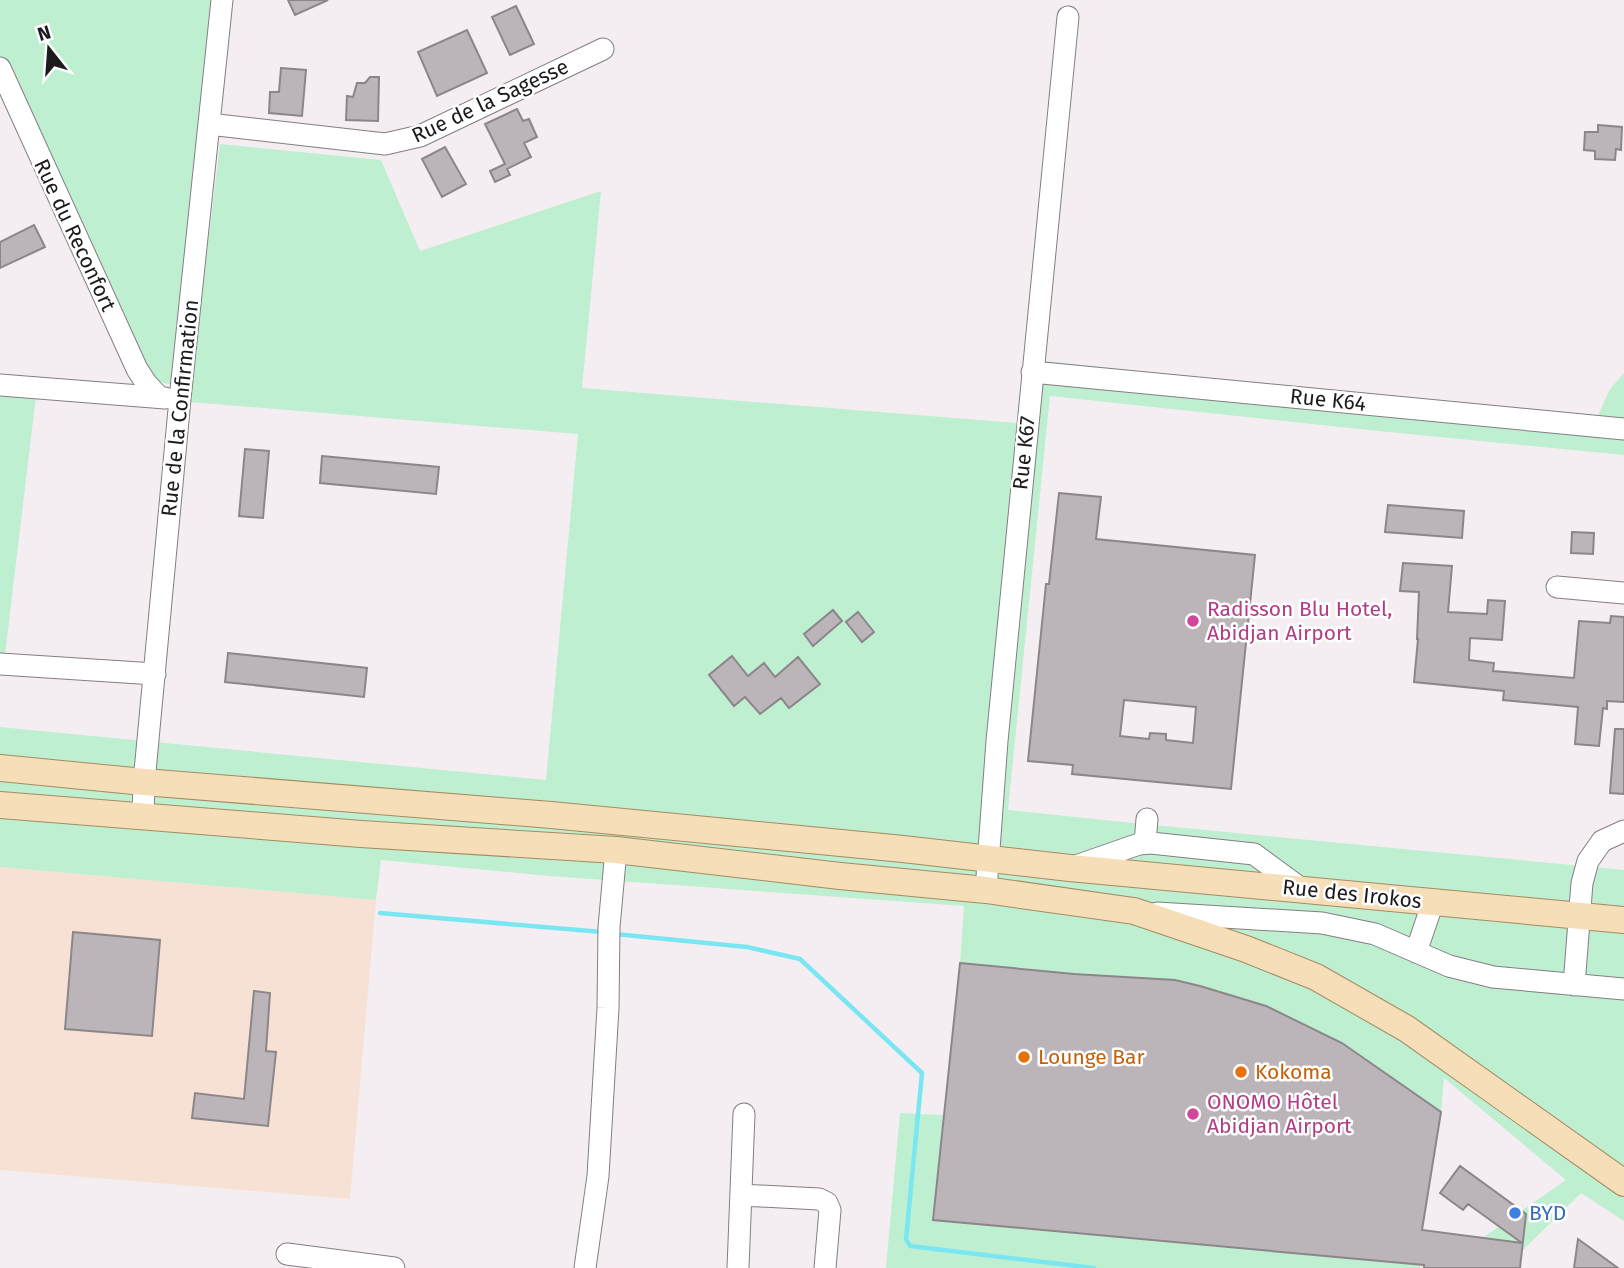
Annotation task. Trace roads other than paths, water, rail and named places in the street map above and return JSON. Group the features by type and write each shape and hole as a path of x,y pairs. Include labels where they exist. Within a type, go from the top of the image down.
{"main road":[{"name":"Rue des Irokos","path":"0,768 551,815 903,849 1075,869 1624,920"},
{"path":"0,805 361,834 616,850 986,890 1134,911 1246,949 1316,977 1407,1029 1624,1184"},
{"path":"1075,869 1075,901"}],"street":[{"name":"Rue de la Confirmation","path":"143,816 155,674 169,398 209,124 222,0"},
{"name":"Rue K67","path":"986,890 997,741 1068,17"},
{"name":"Rue de la Sagesse","path":"209,124 385,145 420,136 603,49"},
{"name":"Rue du Reconfort","path":"0,68 5,96 137,369 146,383 169,398"},
{"name":"Rue K64","path":"1032,372 1624,429"},
{"path":"0,385 169,398"},
{"path":"1557,587 1624,593"},
{"path":"0,664 155,674"},
{"path":"1145,843 1147,819"},
{"path":"1574,985 1581,883 1588,861 1602,841 1624,831"},
{"path":"1075,869 1145,843 1254,854 1303,890"},
{"path":"585,1268 598,1176 608,1008 609,934 616,850"},
{"path":"1416,953 1433,902"},
{"path":"1134,911 1322,923 1375,934 1449,966 1493,977 1624,989"},
{"path":"738,1268 744,1114"},
{"path":"742,1195 819,1199 827,1203 830,1210 824,1268"},
{"path":"287,1254 394,1268"}],"waterway":[{"path":"380,913 602,932"},
{"path":"615,934 747,947 800,959 922,1073 906,1239 910,1246 1094,1268"}],"place":[{"name":"Radisson Blu Hotel, Abidjan Airport","path":"1193,621"},
{"name":"Lounge Bar","path":"1024,1057"},
{"name":"Kokoma","path":"1241,1072"},
{"name":"ONOMO Hôtel Abidjan Airport","path":"1193,1114"},
{"name":"BYD","path":"1515,1213"}]}
